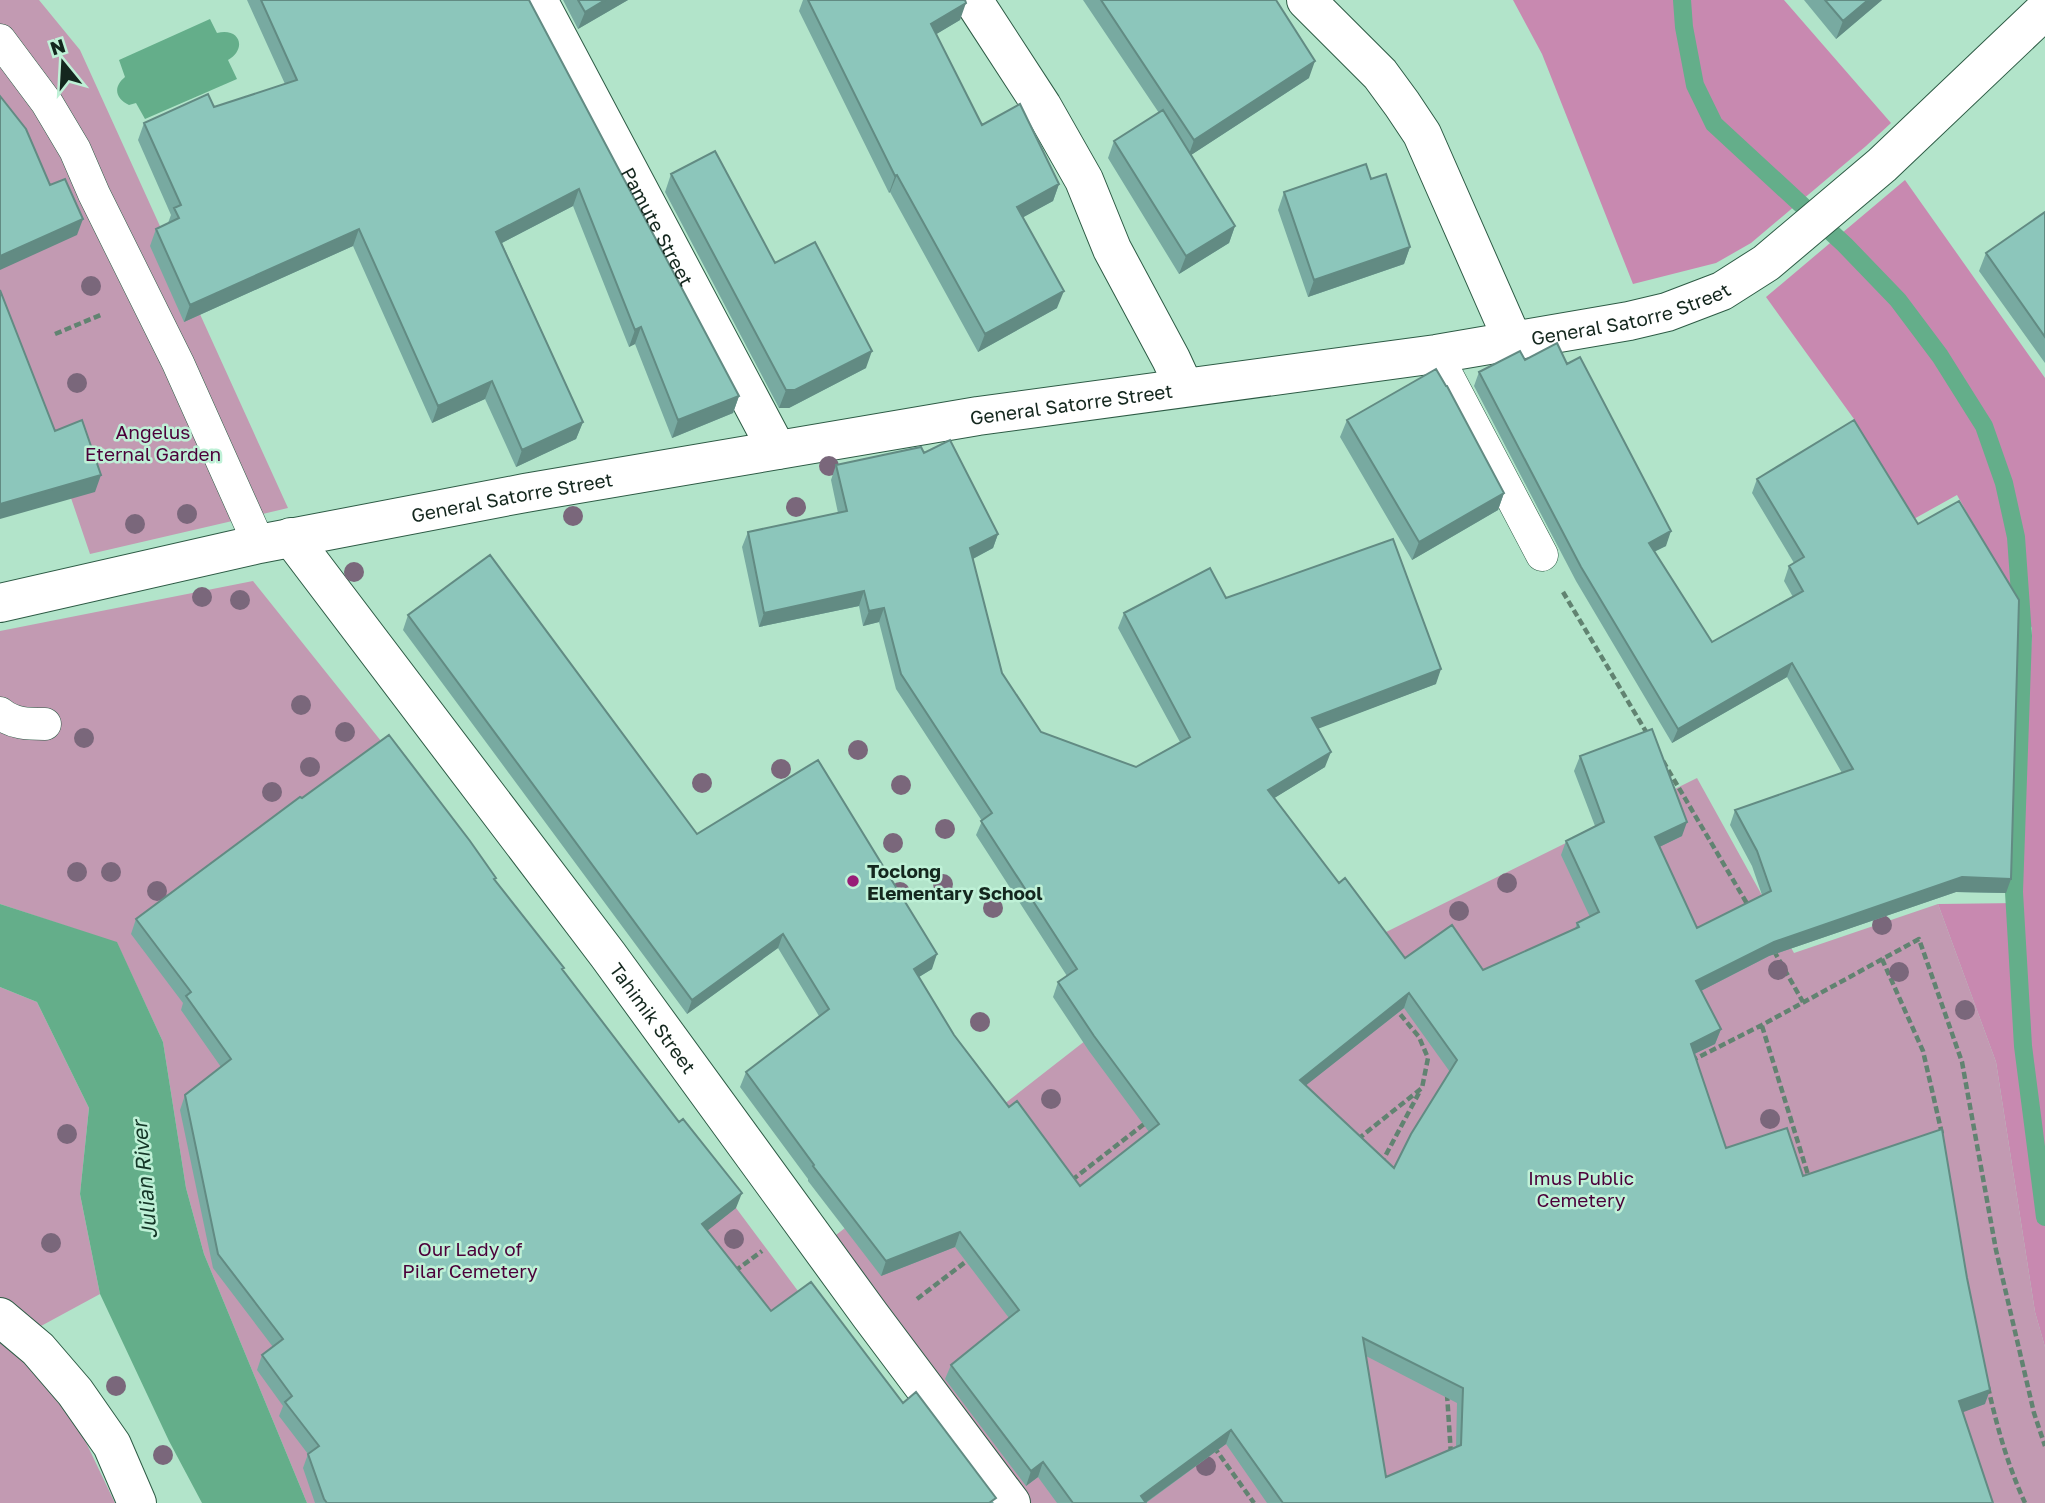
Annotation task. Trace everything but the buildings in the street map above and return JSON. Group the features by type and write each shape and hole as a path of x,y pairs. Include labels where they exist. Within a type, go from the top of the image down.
{"street":[{"name":"Pamute Street","path":"538,0 777,450"},
{"path":"973,0 1042,106 1084,180 1112,249 1184,387"},
{"path":"1306,0 1380,75 1422,134 1513,341"},
{"name":"General Satorre Street","path":"0,603 275,540 525,493 978,416 1436,354 1667,312 1722,291 1766,263 1882,166 2045,10"},
{"name":"Tahimik Street","path":"275,540 608,955 1011,1503"},
{"path":"0,1317 38,1349 75,1392 112,1445 137,1503"}],"lane":[{"path":"0,40 47,103 75,150 178,363 275,540"},
{"path":"1436,354 1542,555"},
{"path":"0,713 8,720 45,724"}],"path":[{"path":"1542,555 1654,746"},
{"path":"1661,758 1750,909"},
{"path":"1689,1063 1919,939 1962,1062 1996,1250 2034,1413 2045,1446"},
{"path":"1770,944 1803,1002"},
{"path":"1882,959 1923,1051 1944,1143"},
{"path":"1378,1171 1422,1088 1428,1058 1419,1037 1393,1005"},
{"path":"1762,1026 1811,1184"},
{"path":"1348,1147 1422,1088"},
{"path":"1067,1184 1155,1116"},
{"path":"725,1279 802,1221"},
{"path":"880,1328 968,1260"},
{"path":"1987,1381 1995,1418 2025,1503"},
{"path":"1447,1389 1451,1462"},
{"path":"1209,1440 1254,1503"}],"green space":[{"name":"Angelus Eternal Garden","path":"0,0 39,0 80,50 288,508 90,554 53,445 0,311"},
{"name":"Our Lady of Pilar Cemetery","path":"253,581 385,746 634,1071 956,1503 307,1503 204,1254 186,1188 163,1042 117,943 0,904 0,631"},
{"name":"Imus Public Cemetery","path":"1697,778 1794,953 1938,904 1996,1062 2035,1312 2045,1347 2045,1503 1025,1503 836,1235 1185,963 1380,935"},
{"path":"0,987 37,1002 89,1108 80,1194 100,1294 41,1326 0,1298"},
{"path":"0,1338 34,1366 82,1434 115,1503 0,1503"}],"shaded area":[{"path":"1513,0 1784,0 1891,123 1751,243 1716,263 1633,284 1542,54"},
{"path":"1905,180 2045,378 2045,1347 2035,1312 1996,1062 1938,904 2019,903 2032,628 1957,495 1912,520 1854,419 1766,297"}],"water":[{"path":"210,19 217,33 231,33 238,40 238,50 228,60 237,79 145,119 136,103 129,105 118,96 117,88 125,77 119,60"},
{"name":"Julian River","path":"0,904 117,942 163,1042 186,1188 204,1254 307,1503 202,1503 169,1441 100,1294 80,1194 89,1108 37,1002 0,987"}],"waterway":[{"path":"1682,0 1684,27 1695,85 1714,124 1845,245 1898,300 1940,356 1984,426 2004,483 2016,537 2023,636 2014,892 2023,1046 2045,1217"}],"place":[{"name":"Toclong Elementary School","path":"853,881"}]}
